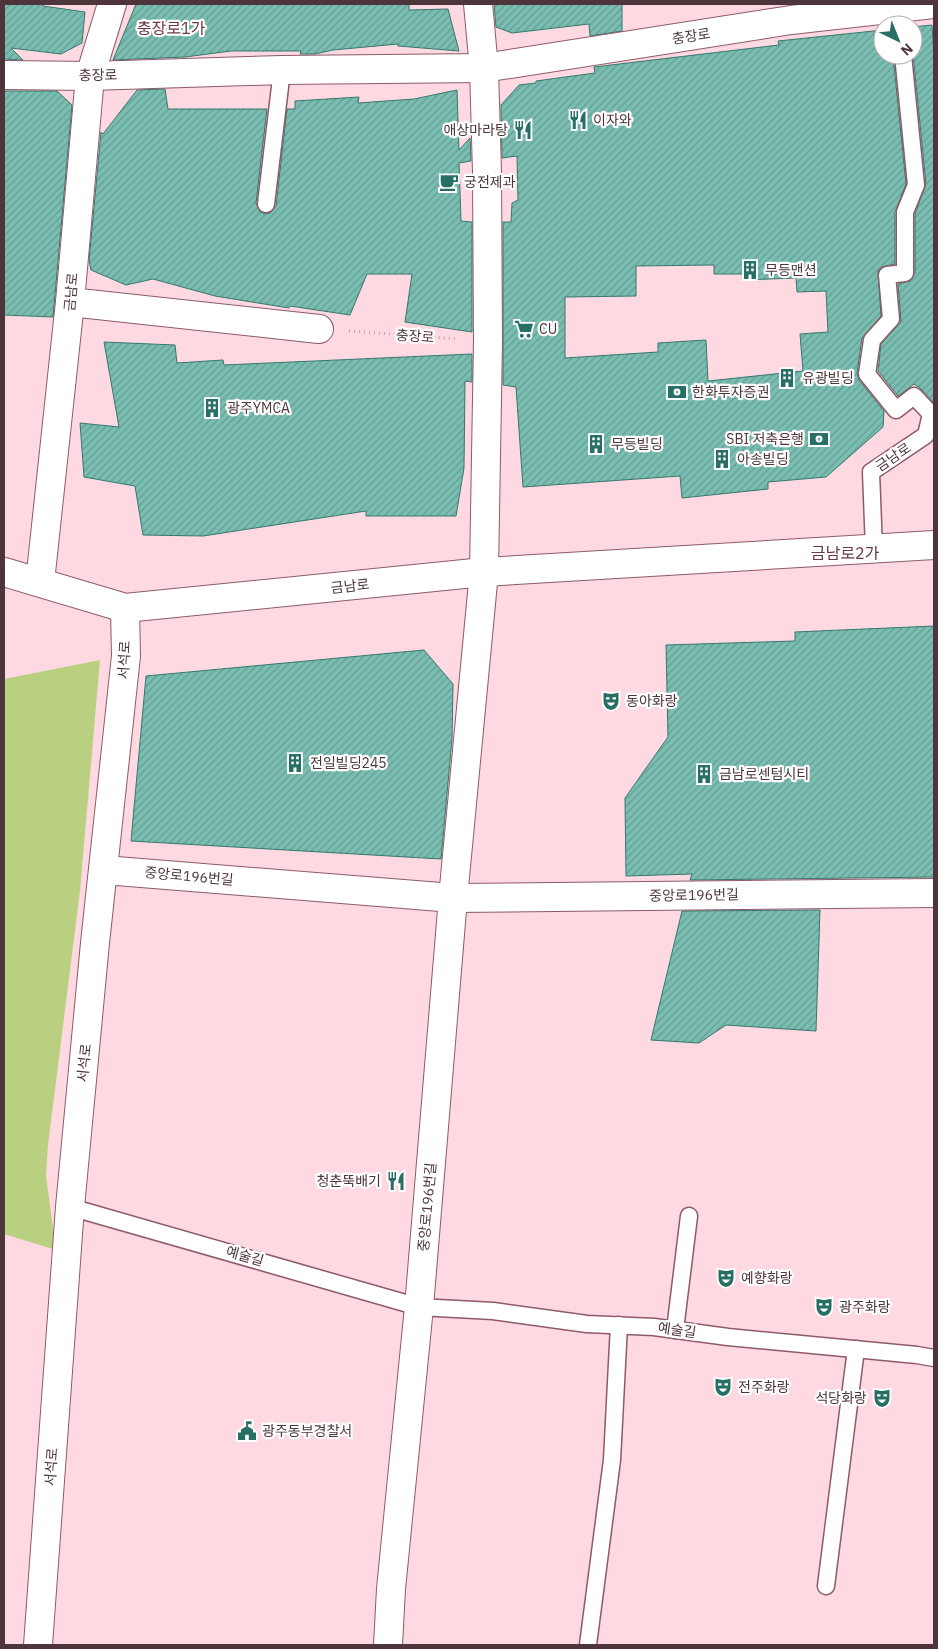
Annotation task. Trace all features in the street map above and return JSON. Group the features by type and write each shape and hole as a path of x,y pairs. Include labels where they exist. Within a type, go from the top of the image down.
{"street":[{"name":"금남로","path":"40,582 70,302 90,76 112,4"},
{"path":"453,898 484,572 488,342 487,172 484,68 478,4"},
{"name":"충장로","path":"902,15 933,4"},
{"name":"충장로","path":"4,76 484,68 791,20 873,17"},
{"path":"70,302 319,329"},
{"name":"금남로","path":"125,608 484,572 934,545"},
{"path":"4,572 125,608"},
{"name":"서석로","path":"38,1645 70,1207 126,656 125,608"},
{"name":"중앙로196번길","path":"104,870 453,898 934,893"},
{"name":"중앙로196번길","path":"419,1307 453,898"},
{"path":"388,1645 391,1589 419,1307"}],"lane":[{"name":"금남로","path":"874,549 871,472 926,435 931,414 914,396 896,410 867,374 872,340 891,319 886,275 906,273 905,212 916,185 904,65"},
{"path":"266,204 282,70"},
{"name":"예술길","path":"70,1207 419,1307 493,1311 587,1324 654,1327 728,1337 934,1358"},
{"path":"675,1330 689,1216"},
{"path":"588,1645 612,1460 619,1325"},
{"path":"826,1586 856,1349"}],"path":[{"name":"충장로","path":"319,329 488,342"}],"green space":[{"path":"100,660 80,891 48,1145 46,1176 56,1250 4,1234 4,679"}],"building":[{"path":"4,4 43,4 43,6 85,12 82,43 61,54 11,48 23,60 4,59"},
{"path":"136,4 409,4 409,10 448,9 459,51 398,46 398,44 333,50 315,54 300,54 301,51 231,51 185,57 113,60"},
{"path":"494,4 622,4 622,31 590,36 589,24 512,33 496,27"},
{"path":"932,25 934,56 934,403 914,384 898,396 878,371 881,344 901,322 898,284 910,281 915,273 915,214 926,184 914,65 923,65 923,26"},
{"path":"873,31 873,65 894,65 906,184 895,212 895,264 882,267 878,271 881,316 862,338 857,373 859,380 884,411 883,427 826,477 768,482 768,489 682,498 680,476 523,487 516,387 503,385 503,222 511,222 512,203 518,200 517,156 502,158 501,105 519,85 595,73 594,67 779,45 778,41","holes":["714,265 714,274 743,274 744,280 796,278 797,292 826,291 828,332 800,334 803,371 708,381 706,340 658,343 658,352 565,358 565,297 636,296 636,266"]},
{"path":"165,89 168,109 267,109 256,203 260,212 265,214 270,213 276,206 287,109 295,109 295,101 359,97 358,103 414,99 457,90 459,150 470,138 471,161 459,163 461,221 472,222 472,332 405,322 412,274 367,274 350,315 290,306 289,308 215,296 153,279 126,285 91,270 89,261 101,132 103,134 137,90"},
{"path":"4,91 57,91 72,105 53,317 4,315"},
{"path":"104,342 175,345 177,363 223,360 224,365 472,354 472,382 465,381 464,468 456,516 366,516 366,511 203,536 143,535 135,486 84,477 80,423 119,427"},
{"path":"934,626 934,877 690,880 692,874 626,876 625,798 668,737 666,645 795,641 795,632"},
{"name":"전일빌딩245","path":"424,650 453,684 452,739 441,859 131,841 146,676"},
{"path":"820,910 816,1031 726,1025 699,1043 651,1040 682,911"}],"place":[{"name":"이자와","path":"578,120"},
{"name":"애상마라탕","path":"523,130"},
{"name":"궁전제과","path":"449,182"},
{"name":"무등맨션","path":"750,270"},
{"name":"CU","path":"524,329"},
{"name":"유광빌딩","path":"787,378"},
{"name":"한화투자증권","path":"677,392"},
{"name":"광주YMCA","path":"212,408"},
{"name":"SBI 저축은행","path":"819,439"},
{"name":"무등빌딩","path":"596,444"},
{"name":"아송빌딩","path":"722,459"},
{"name":"동아화랑","path":"611,701"},
{"name":"전일빌딩245","path":"295,763"},
{"name":"금남로센텀시티","path":"704,774"},
{"name":"청춘뚝배기","path":"396,1181"},
{"name":"예향화랑","path":"726,1278"},
{"name":"광주화랑","path":"824,1307"},
{"name":"전주화랑","path":"723,1387"},
{"name":"석당화랑","path":"882,1398"},
{"name":"광주동부경찰서","path":"247,1431"}],"district":[{"name":"충장로1가","path":"171,28"},
{"name":"금남로2가","path":"845,553"}]}
